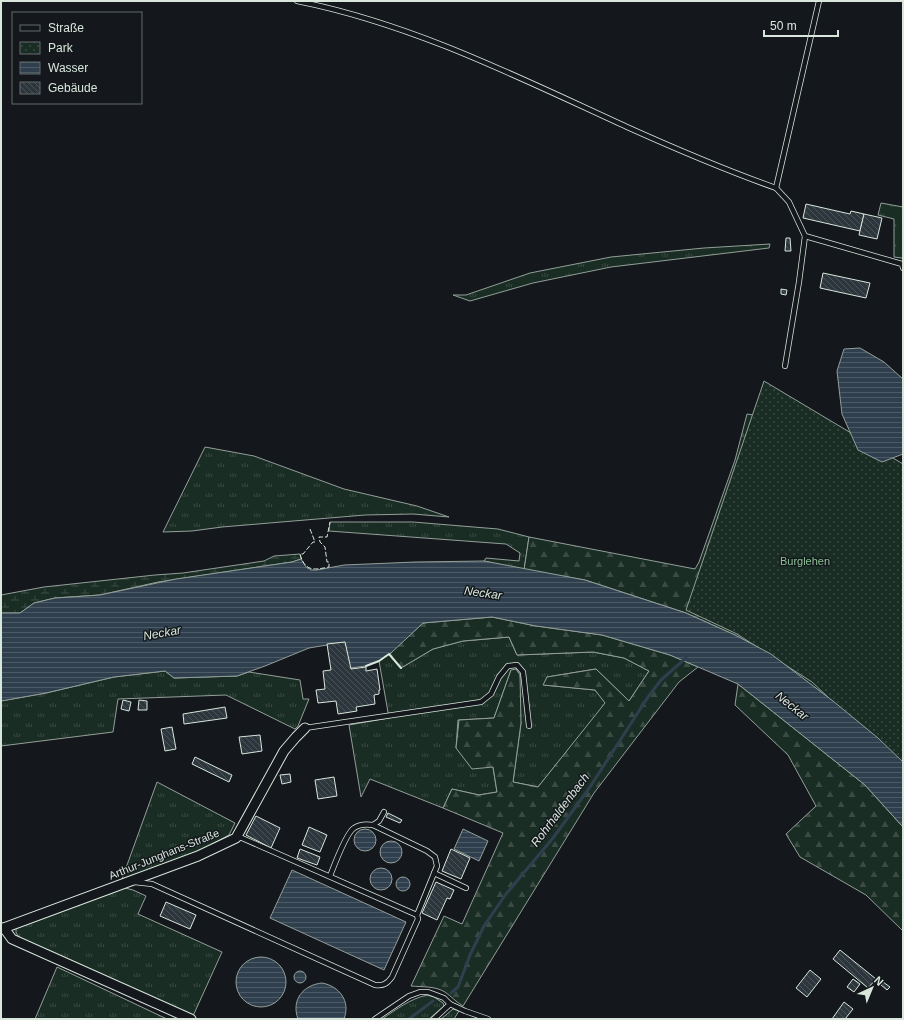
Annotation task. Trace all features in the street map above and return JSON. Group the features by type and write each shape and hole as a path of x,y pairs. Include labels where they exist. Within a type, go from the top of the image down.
{"street":[{"name":"Arthur-Junghans-Straße","path":"2,928 198,856 236,837 284,751 304,728"},
{"path":"2,928 12,939 191,1019"}],"lane":[{"path":"297,1 334,9 456,50 659,141 776,188 789,202 804,236 799,282 785,366"},
{"path":"776,188 819,1"},
{"path":"804,236 903,265"},
{"path":"304,728 481,702 491,694 499,677 508,666 517,665 523,672 528,726"},
{"path":"373,825 379,821 384,812"},
{"path":"129,881 152,884 375,985 381,986 387,984 392,977 418,919 417,915 437,866 435,857 428,851 373,825 364,824 354,828 348,836 330,876"},
{"path":"236,837 242,838 417,915"},
{"path":"434,873 466,888"},
{"path":"375,1019 409,996 420,992 428,992 444,998 450,1004 488,1019"},
{"path":"434,1019 450,1004"}],"green space":[{"path":"881,203 903,207 902,258 894,257 894,219 878,215"},
{"path":"770,244 769,248 611,267 533,283 470,301 453,295 466,295 530,273 611,257 704,248"},
{"name":"Burglehen","path":"764,381 903,464 903,768 812,682 737,634 686,610"},
{"path":"747,414 786,420 833,701 771,655 735,635 686,613 585,580 524,570 529,537 695,569 699,562 735,460"},
{"path":"205,447 254,456 344,489 417,506 449,517 413,514 365,515 222,527 192,531 163,532"},
{"path":"330,522 413,522 498,529 529,537 524,570 484,561 486,558 519,561 520,553 506,544 329,531"},
{"path":"300,554 301,559 292,562 158,582 100,595 55,598 34,603 20,613 1,613 1,595 44,587 183,573 264,561 274,556"},
{"path":"492,617 536,626 602,635 670,655 698,667 679,682 594,793 463,1006 441,990 429,987 411,986 444,916 462,924 503,833 443,808 452,789 479,795 497,792 493,767 472,769 456,748 459,720 494,718 511,670 516,669 520,675 521,723 513,782 538,787 605,703 595,690 543,685 547,677 596,669 629,701 649,671 624,658 593,652 517,655 509,637 463,641 433,649 401,668 389,654 423,623"},
{"path":"509,637 517,655 593,652 624,658 649,671 629,701 596,669 547,677 544,685 595,690 606,703 538,787 513,782 521,723 511,670 494,718 458,720 456,748 493,767 497,792 479,795 452,789 443,808 370,779 361,797 349,725 389,718 379,661 389,654 401,668 433,649 463,641"},
{"path":"165,671 174,678 237,676 249,672 300,680 303,699 309,699 298,726 295,729 226,695 118,699 113,732 1,746 1,701 46,693 114,677"},
{"path":"738,684 865,785 903,827 903,931 866,895 800,857 786,834 816,806 788,755 735,705"},
{"path":"157,782 235,823 229,835 197,852 122,879"},
{"path":"125,888 146,896 138,914 222,952 193,1016 20,938 16,933 16,928"},
{"path":"57,967 167,1019 35,1019"},
{"path":"427,995 434,997 443,1003 444,1006 429,1019 382,1019 409,1002"},
{"path":"453,1009 459,1011 454,1019 441,1019"}],"water":[{"path":"860,348 884,362 903,379 903,454 882,462 858,450 842,414 837,371 844,349"},
{"name":"Neckar","path":"301,559 306,567 311,570 344,565 484,561 585,580 686,613 735,635 771,654 833,701 878,738 903,762 903,827 865,785 738,684 670,655 602,635 536,626 492,617 423,623 391,653 379,661 366,666 350,668 345,642 309,648 237,676 174,678 165,671 114,677 46,693 1,701 1,613 20,613 34,603 55,598 100,595 176,579 292,562"},
{"path":"365,829 369,830 375,836 375,844 369,850 365,851 361,850 355,844 354,840 355,836 361,830"},
{"path":"463,829 488,841 479,861 454,849"},
{"path":"391,841 399,844 402,852 399,860 391,863 383,860 380,852 383,844"},
{"path":"381,868 389,871 392,879 389,887 381,890 373,887 370,879 373,871"},
{"path":"292,870 406,922 384,970 270,918"},
{"path":"403,877 408,879 410,884 408,889 403,891 398,889 396,884 398,879"},
{"path":"256,957 266,957 279,964 286,977 286,987 279,1000 266,1007 256,1007 247,1003 240,996 236,987 236,977 240,968 247,961"},
{"path":"300,971 304,973 306,977 304,981 300,983 296,981 294,977 296,973"},
{"path":"322,983 334,987 342,995 346,1006 344,1019 298,1019 296,1006 300,995 309,987"}],"building":[{"path":"806,204 850,214 851,211 864,214 860,231 803,218"},
{"path":"864,214 882,218 877,239 859,235"},
{"path":"786,238 790,238 791,251 785,251"},
{"path":"823,273 870,283 866,298 820,288"},
{"path":"781,289 787,290 786,295 781,294"},
{"path":"345,642 351,669 366,667 366,671 377,669 380,690 379,694 374,695 375,704 356,707 357,711 338,714 336,701 318,703 316,690 325,689 323,671 331,670 327,644"},
{"path":"123,700 131,702 129,711 121,709"},
{"path":"139,700 147,701 147,710 138,710"},
{"path":"225,707 227,718 184,724 183,714"},
{"path":"172,727 176,749 165,751 161,729"},
{"path":"260,735 262,751 242,754 239,737"},
{"path":"195,757 232,775 229,782 192,764"},
{"path":"290,774 291,782 282,784 280,775"},
{"path":"334,777 337,796 318,799 315,780"},
{"path":"388,813 402,820 400,823 386,817"},
{"path":"256,816 280,828 271,848 246,835"},
{"path":"309,827 327,835 320,852 302,845"},
{"path":"300,849 320,857 317,865 297,858"},
{"path":"451,849 470,858 461,879 442,871"},
{"path":"436,882 454,890 450,899 447,898 437,920 422,913"},
{"path":"166,902 196,915 190,929 160,916"},
{"path":"840,950 876,979 868,988 833,959"},
{"path":"810,970 821,979 807,997 796,988"},
{"path":"853,979 860,984 854,992 847,987"},
{"path":"883,982 890,987 887,990 881,985"},
{"path":"844,1002 853,1009 845,1019 832,1019"}],"waterway":[{"name":"Rohrhaldenbach","path":"451,993 458,987 470,955 484,926 506,894 553,838 590,787 648,697 661,680 686,658"},
{"name":"Rohrhaldenbach","path":"409,1019 433,1001"}],"fence":[{"path":"310,529 315,542 313,542 303,554 300,554 302,560 307,567 315,569 329,567 325,547 320,542 319,537 327,537 330,522"}],"wall":[{"path":"366,666 379,661 389,654 401,668"}]}
